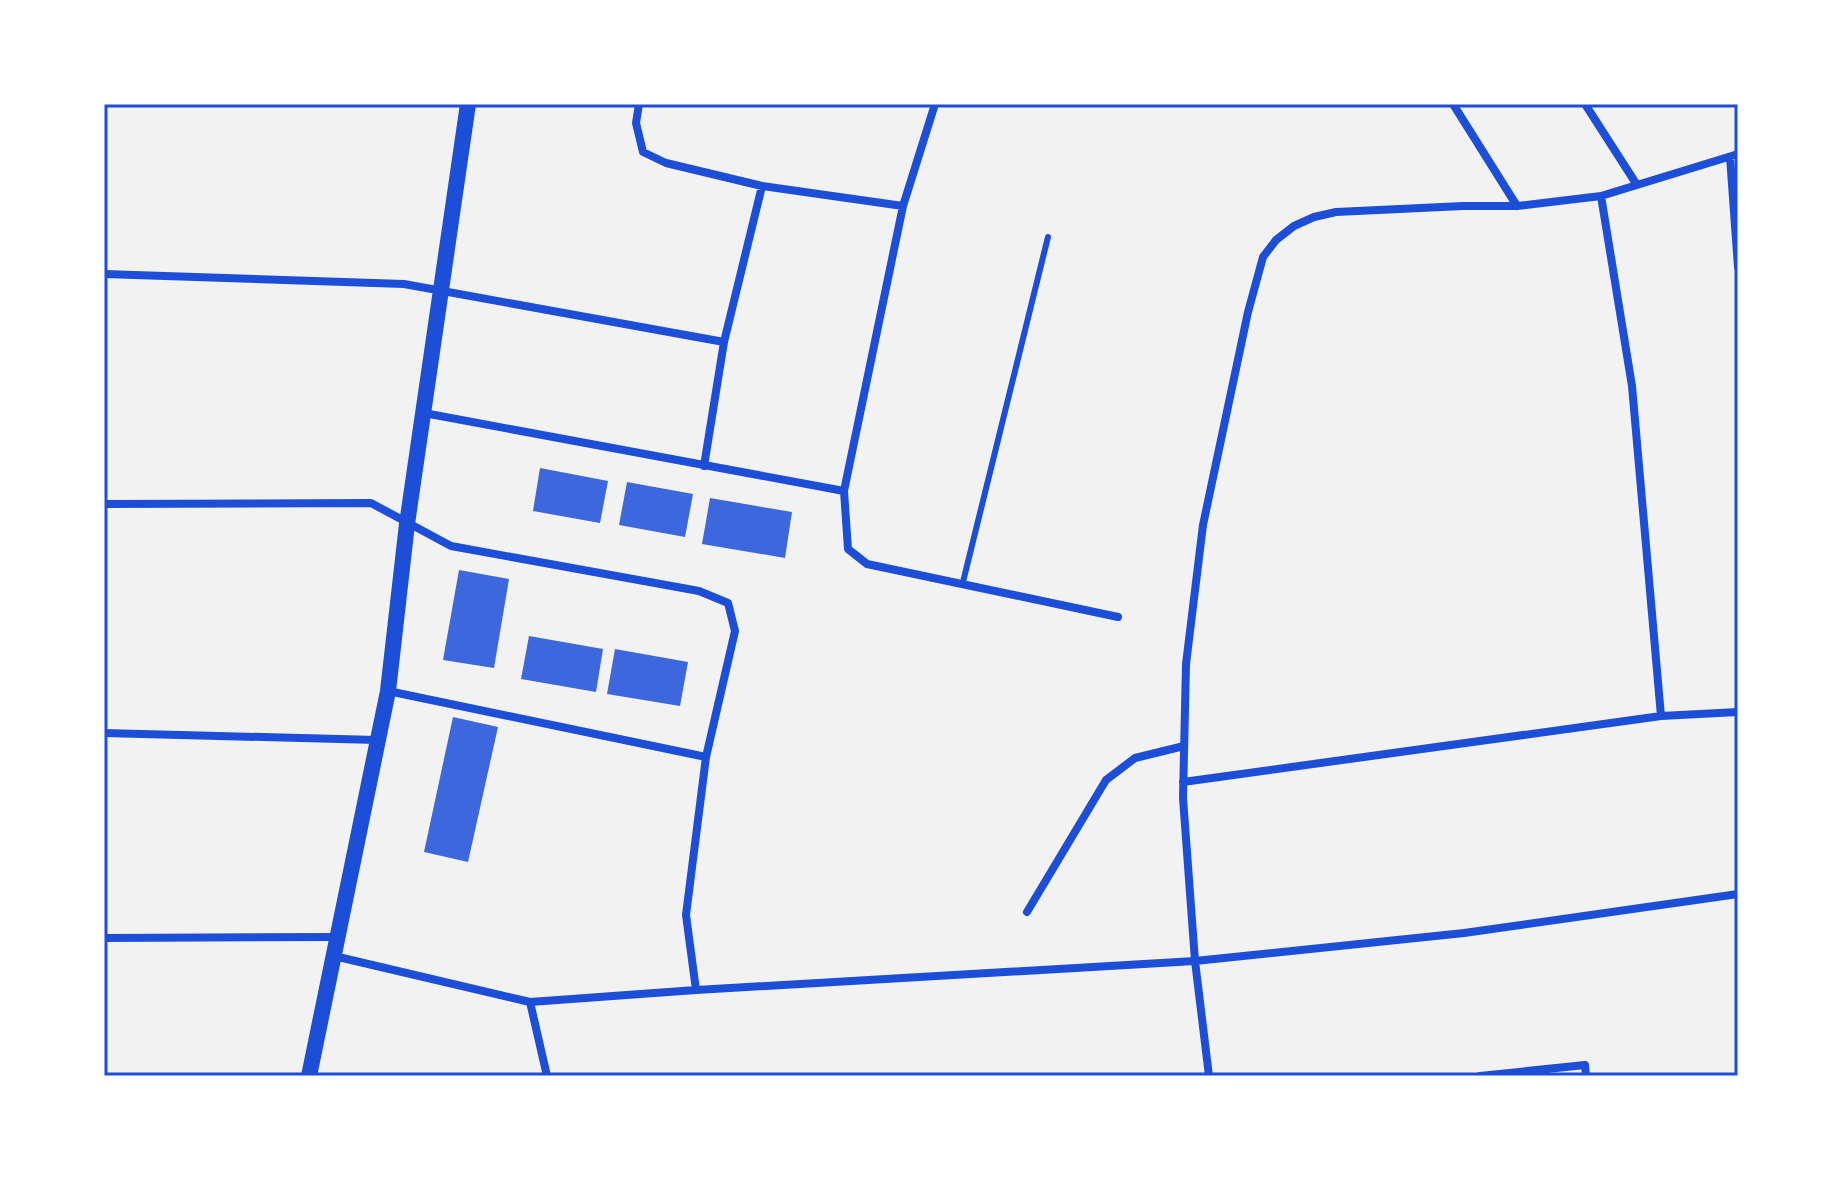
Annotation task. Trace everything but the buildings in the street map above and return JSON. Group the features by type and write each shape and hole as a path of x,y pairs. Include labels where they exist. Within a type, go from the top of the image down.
{"main road":[{"path":"309,1076 388,691 407,524 468,104"}],"street":[{"path":"639,104 636,123 643,152 666,163 762,186 903,206"},
{"path":"935,104 903,206 844,491 848,549 867,564 1118,617"},
{"path":"1453,104 1517,206"},
{"path":"1585,104 1637,185"},
{"path":"1209,1076 1195,961 1183,782 1186,664 1203,525 1248,312 1263,257 1276,240 1294,226 1336,212 1517,206 1601,196 1734,155 1738,267"},
{"path":"704,466 724,342 762,186"},
{"path":"1601,196 1632,386 1661,716"},
{"path":"104,274 404,284 724,342"},
{"path":"424,413 844,491"},
{"path":"104,504 371,503 451,546 699,591 728,603 735,631 706,757 686,915 696,990"},
{"path":"388,691 706,757"},
{"path":"1183,782 1661,716 1738,712"},
{"path":"104,733 378,740"},
{"path":"1027,912 1106,780 1135,758 1184,746"},
{"path":"334,956 530,1002 1195,961 1464,933 1738,894"},
{"path":"104,938 338,937"},
{"path":"530,1002 547,1076"},
{"path":"1480,1076 1585,1065 1586,1076"}],"lane":[{"path":"963,582 1048,237"}]}
